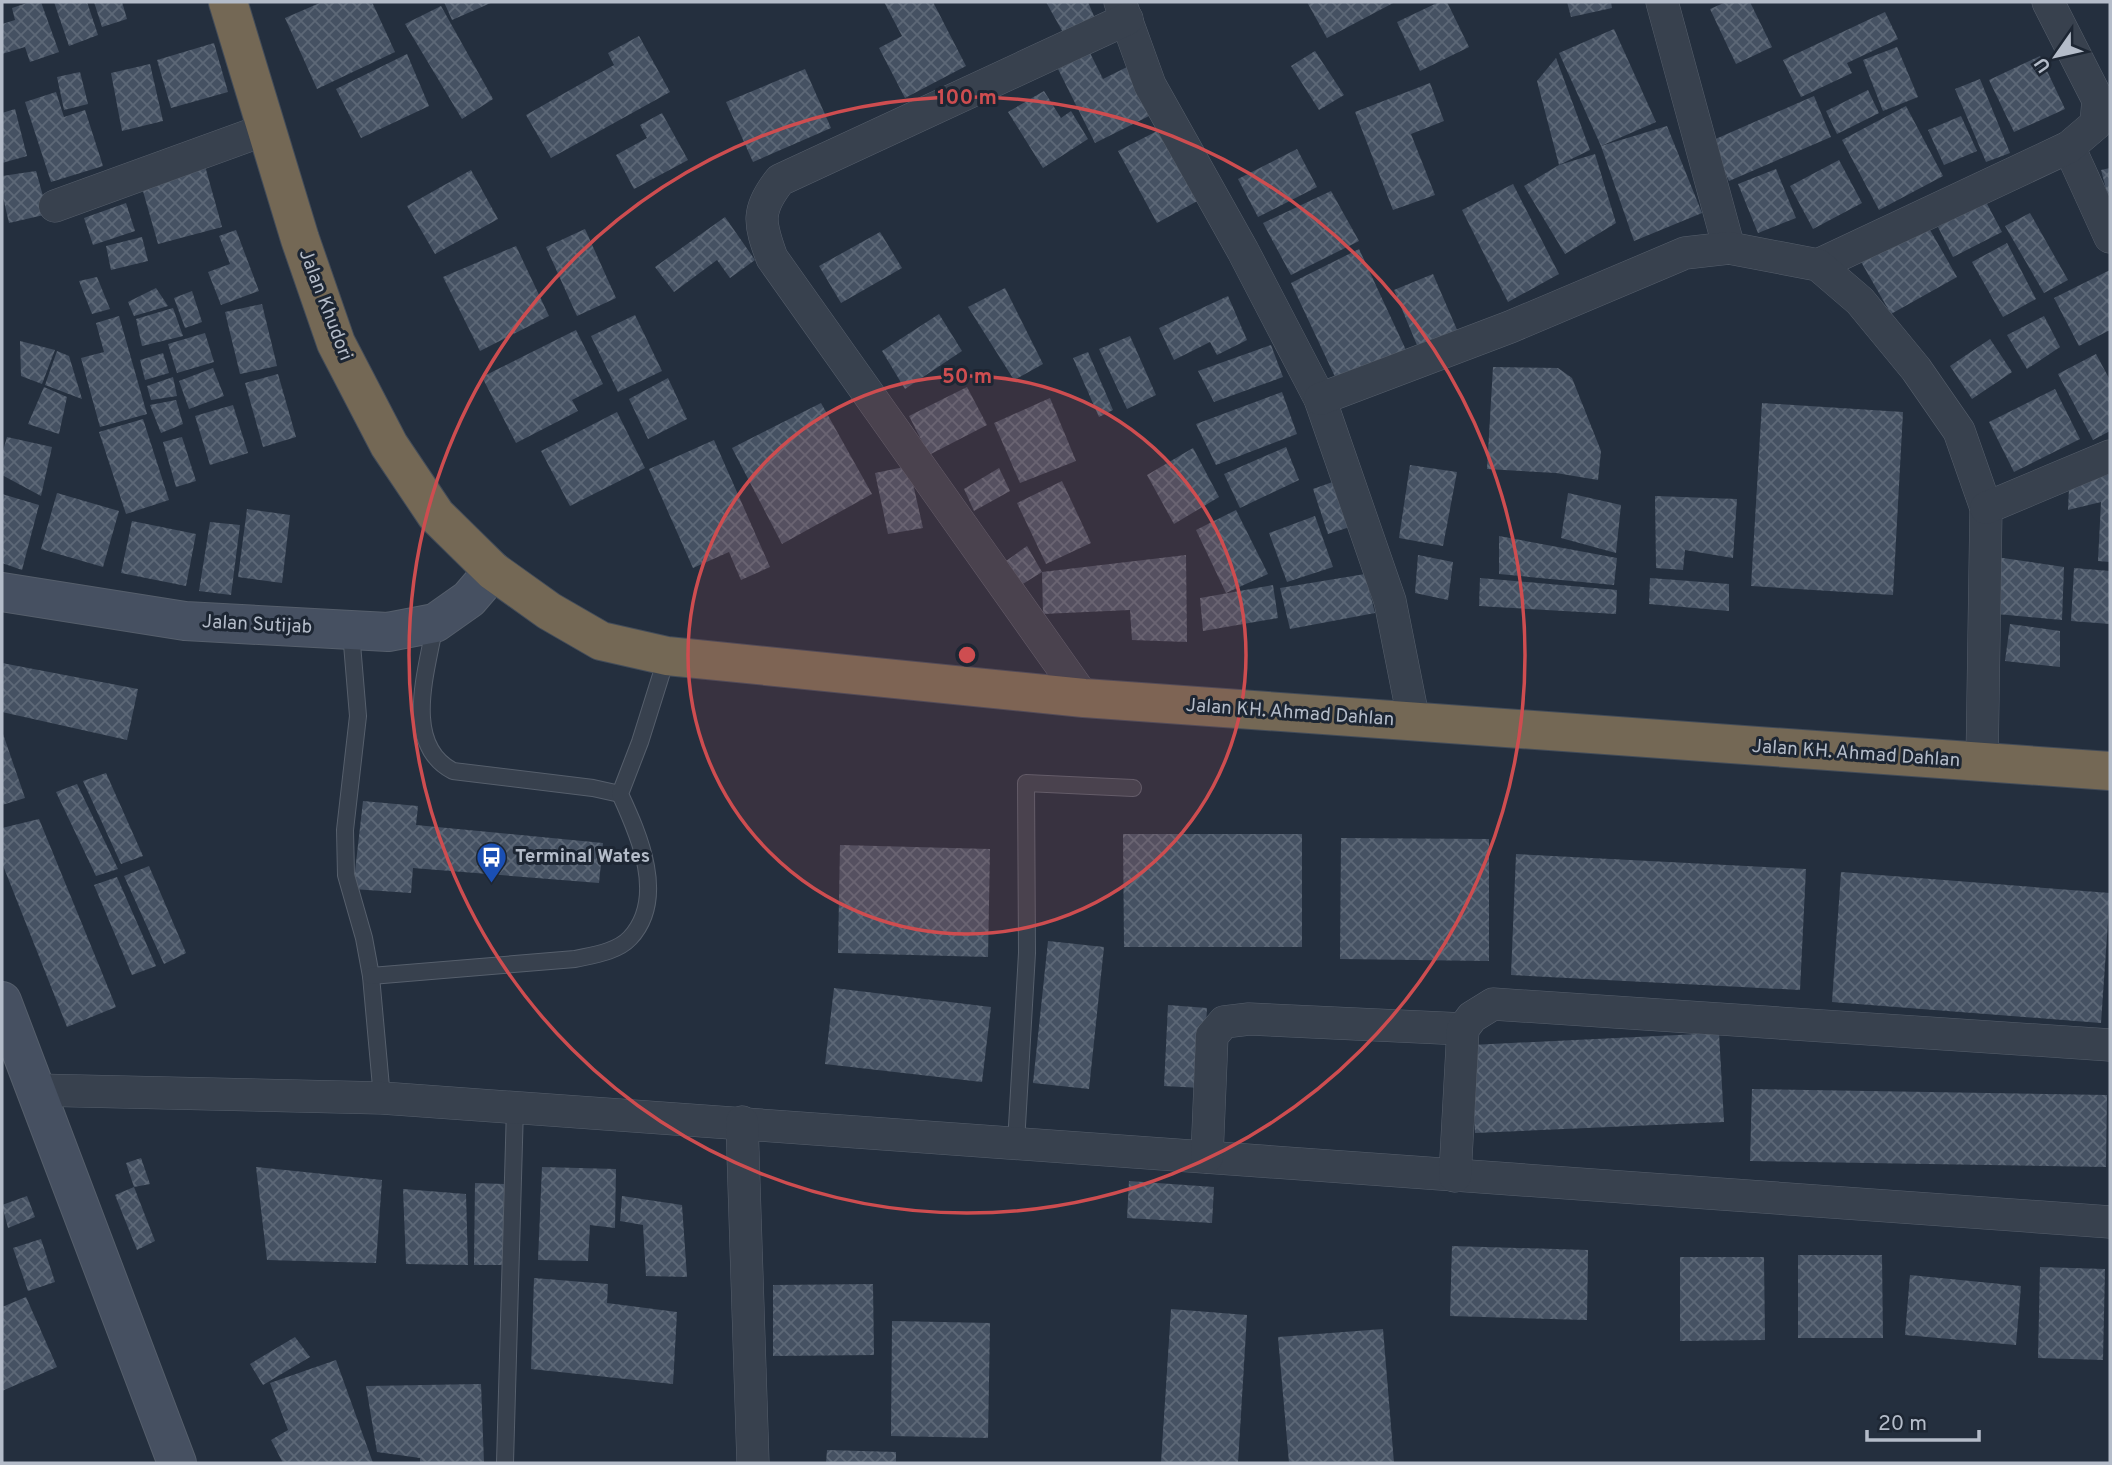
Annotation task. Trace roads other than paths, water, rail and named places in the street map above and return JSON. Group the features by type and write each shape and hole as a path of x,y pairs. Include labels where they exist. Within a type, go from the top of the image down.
{"highway":[{"name":"Jalan Khudori","path":"228,2 336,343 389,445 436,515 494,571"},
{"name":"Jalan KH. Ahmad Dahlan","path":"494,571 549,611 601,641 667,656 1084,698 2110,771"}],"main road":[{"name":"Jalan Sutijab","path":"2,592 185,621 388,632 435,623 469,599 494,571"},
{"path":"2,1001 177,1463"}],"street":[{"path":"1662,2 1729,248"},
{"path":"1818,265 2069,147 2096,124 2098,100 2048,2"},
{"path":"1084,698 772,258 760,227 765,199 780,180 1124,10 1150,85 1243,251 1320,400 1390,601 1414,722"},
{"path":"55,205 267,129"},
{"path":"2069,147 2110,237"},
{"path":"1320,400 1510,327 1685,253 1729,248 1818,265 1860,301 1923,379 1959,431 1986,508 1982,763"},
{"path":"1986,508 2110,457"},
{"path":"1455,1176 1464,1028 1472,1017 1493,1004 2110,1045"},
{"path":"1208,1157 1212,1036 1224,1022 1249,1019 1464,1028"},
{"path":"36,1090 382,1098 2110,1222"},
{"path":"742,1122 753,1463"}],"lane":[{"path":"435,623 422,725 425,744 441,765 453,771 593,788 620,794"},
{"path":"351,632 358,716 345,830 346,874 364,937 371,976 382,1098"},
{"path":"371,976 575,959 604,953 630,939 646,911 647,878 640,838 620,794 640,743 667,656"},
{"path":"1016,1143 1027,953 1026,783 1133,788"},
{"path":"505,1463 515,1107"}],"place":[{"name":"Terminal Wates","path":"492,884"}]}
